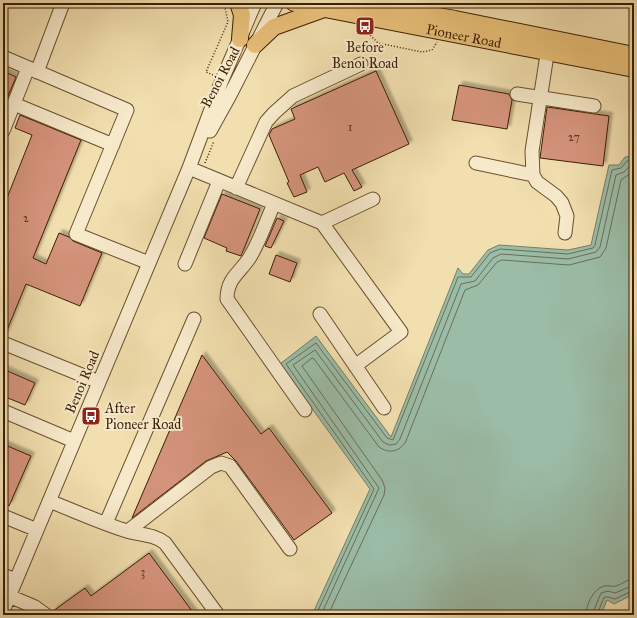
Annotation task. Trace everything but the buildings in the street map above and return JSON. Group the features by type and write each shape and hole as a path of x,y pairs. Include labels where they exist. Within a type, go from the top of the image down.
{"main road":[{"path":"238,3 242,16 240,39"},
{"name":"Pioneer Road","path":"294,3 442,32 548,45"},
{"name":"Pioneer Road","path":"365,3 548,45 634,62"},
{"path":"255,45 274,27 324,9"}],"street":[{"path":"3,132 14,104 32,70 63,3"},
{"name":"Benoi Road","path":"193,169 222,80 255,3"},
{"name":"Benoi Road","path":"3,611 149,263 193,169 277,3"},
{"path":"548,45 532,151 533,175 537,182 556,196 562,203 567,216 565,233"},
{"path":"3,57 127,110 76,234 149,263"},
{"path":"236,188 266,122 274,113 293,96 361,64"},
{"path":"517,94 594,106"},
{"path":"14,104 113,145"},
{"path":"476,163 533,175"},
{"path":"193,169 322,223 401,332 354,366"},
{"path":"185,264 219,181"},
{"path":"322,223 373,199"},
{"path":"274,204 250,257 236,274 227,289 227,299 305,410"},
{"path":"320,314 384,408"},
{"path":"106,523 194,319"},
{"path":"3,343 99,382"},
{"path":"3,411 74,441"},
{"path":"128,531 211,467 221,462 230,466 290,550"},
{"path":"49,501 128,531 151,535 165,543 218,615"},
{"path":"3,516 37,530"},
{"path":"3,575 16,580"},
{"path":"9,596 35,607 46,615"}],"path":[{"path":"222,80 206,72 228,22 224,3"},
{"path":"362,26 378,43 422,52 432,50 442,32"},
{"path":"193,169 215,139"}],"water":[{"path":"634,156 634,591 632,595 614,604 607,600 601,615 312,615 370,489 280,364 316,336 391,437 458,268 463,274 469,274 488,250 499,245 568,250 591,245 609,165 619,165 625,157"}],"place":[{"name":"Before Benoi Road","path":"365,26"},
{"name":"After Pioneer Road","path":"91,416"}]}
